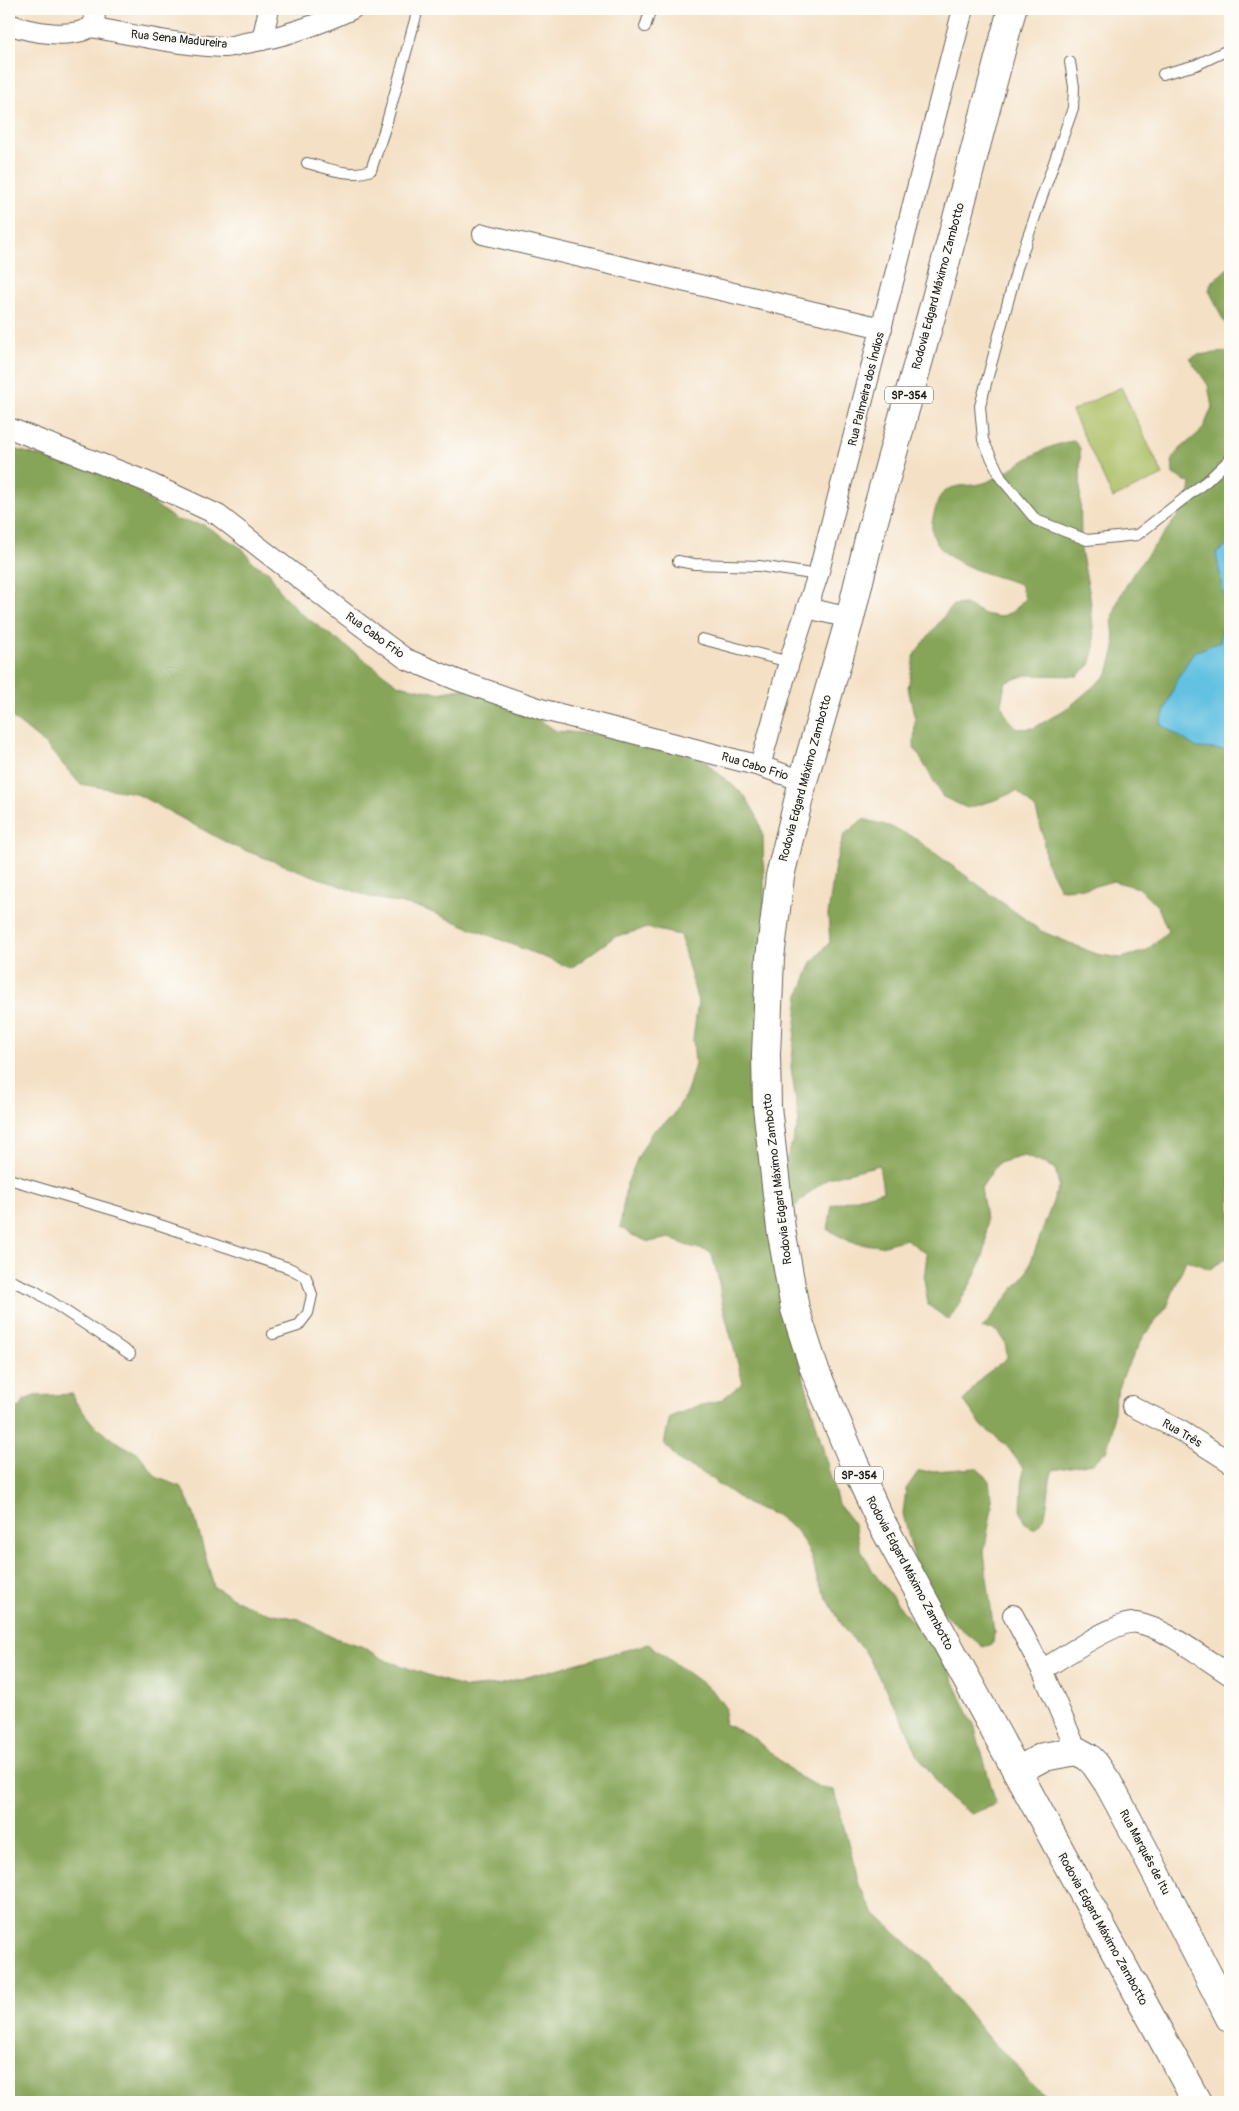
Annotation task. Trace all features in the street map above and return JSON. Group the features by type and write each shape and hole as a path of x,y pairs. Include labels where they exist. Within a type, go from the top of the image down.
{"main road":[{"name":"Rodovia Edgard Máximo Zambotto","path":"1012,9 935,302 870,535 850,618 803,781 780,876 770,958 766,1055 767,1108 781,1229 794,1309 828,1402 880,1520 1197,2102"},
{"path":"1017,1772 1043,1757 1077,1751"},
{"name":"Rua Marquês de Itu","path":"1077,1751 1088,1757 1095,1764 1108,1783 1230,2018"}],"street":[{"path":"12,9 15,27 37,33 80,31 94,14"},
{"path":"262,40 269,9"},
{"name":"Rua Sena Madureira","path":"94,14 158,40 225,47 262,40 325,22 352,9"},
{"name":"Rua Palmeira dos Índios","path":"760,766 789,662 818,575 963,9"},
{"path":"483,234 882,328"},
{"name":"Rua Cabo Frio","path":"9,428 145,482 218,515 348,616 406,658 457,680 544,710 760,766 803,781"},
{"path":"807,608 850,618"},
{"name":"Rua Três","path":"1132,1406 1181,1431 1230,1462"},
{"path":"1013,1615 1042,1670 1077,1751"},
{"path":"1042,1670 1096,1637 1136,1622 1166,1634 1230,1674"}],"lane":[{"path":"307,164 351,173 363,173 371,170 418,9"},
{"path":"645,27 651,9"},
{"path":"1163,74 1196,65 1230,49"},
{"path":"1070,62 1074,87 1073,108 1017,268 980,406 983,440 1001,478 1036,520 1087,540 1137,534 1208,480 1230,459"},
{"path":"678,561 694,564 759,566 818,575"},
{"path":"702,639 789,662"},
{"path":"9,1179 130,1215 289,1268 306,1277 312,1295 308,1313 298,1326 273,1334"},
{"path":"9,1280 35,1291 130,1354"}],"green space":[{"path":"1230,266 1230,330 1223,320 1209,290 1212,282"},
{"path":"1226,352 1230,355 1230,1256 1210,1269 1186,1260 1167,1307 1144,1336 1125,1371 1115,1400 1112,1432 1106,1451 1093,1463 1053,1470 1044,1517 1034,1529 1026,1524 1021,1512 1023,1468 1006,1445 982,1426 964,1401 981,1378 1007,1358 1002,1336 994,1330 982,1329 1027,1272 1059,1185 1055,1168 1024,1156 998,1163 981,1188 986,1229 985,1252 971,1282 949,1320 928,1305 924,1279 927,1254 906,1239 881,1246 853,1243 828,1230 832,1205 883,1191 879,1165 828,1178 789,1213 783,1170 799,1122 791,1067 799,995 812,962 830,942 828,915 835,865 844,835 863,819 889,826 913,837 1041,931 1096,954 1121,958 1146,951 1168,931 1158,907 1139,888 1113,881 1088,888 1060,889 1046,862 1043,835 1036,810 1017,791 967,808 943,797 914,747 915,719 908,688 915,653 953,605 965,604 984,614 1000,617 1014,611 1025,598 1020,584 959,562 946,553 937,543 932,530 934,514 941,495 954,487 977,485 989,481 1051,447 1074,441 1080,448 1081,550 1090,596 1095,648 1090,665 1077,676 1026,675 1006,682 1002,702 1003,707 1008,718 1018,729 1034,728 1069,707 1108,674 1115,648 1112,619 1119,598 1134,572 1188,503 1191,484 1173,474 1172,460 1178,451 1203,429 1212,407 1208,385 1190,359 1197,355"},
{"path":"1121,387 1163,475 1113,498 1072,411"},
{"path":"9,448 99,471 129,485 176,520 204,525 243,549 253,563 269,572 281,593 299,612 399,685 438,693 473,687 533,701 540,720 556,731 640,738 688,747 745,796 757,816 763,836 773,1265 838,1504 854,1524 861,1550 874,1573 907,1616 941,1654 975,1728 996,1804 971,1814 950,1799 917,1754 907,1729 865,1651 846,1632 818,1582 811,1556 798,1532 776,1515 749,1505 703,1473 680,1462 664,1443 670,1417 695,1407 721,1400 743,1383 711,1252 685,1245 670,1238 649,1242 632,1235 620,1227 626,1186 638,1157 652,1132 673,1116 687,1092 695,1064 693,1039 698,1002 680,935 647,928 614,937 571,968 421,908 370,897 233,846 135,793 80,784 45,744 9,715"},
{"path":"73,1394 75,1401 92,1423 113,1440 139,1454 156,1477 181,1487 193,1511 214,1587 240,1602 264,1612 299,1619 332,1637 361,1646 387,1661 466,1688 498,1685 648,1644 713,1691 726,1709 724,1724 750,1735 799,1777 822,1788 834,1790 860,1887 873,1912 930,1962 989,2039 1012,2060 1029,2083 1056,2102 9,2102 9,1404 16,1408 21,1407 24,1400 34,1396"},
{"path":"976,1468 989,1479 992,1508 984,1552 994,1633 993,1644 983,1647 938,1609 920,1581 903,1514 906,1489 918,1472"}],"water":[{"path":"1230,544 1230,750 1197,748 1160,724 1177,679 1194,652 1220,642 1226,607 1216,553"}]}
